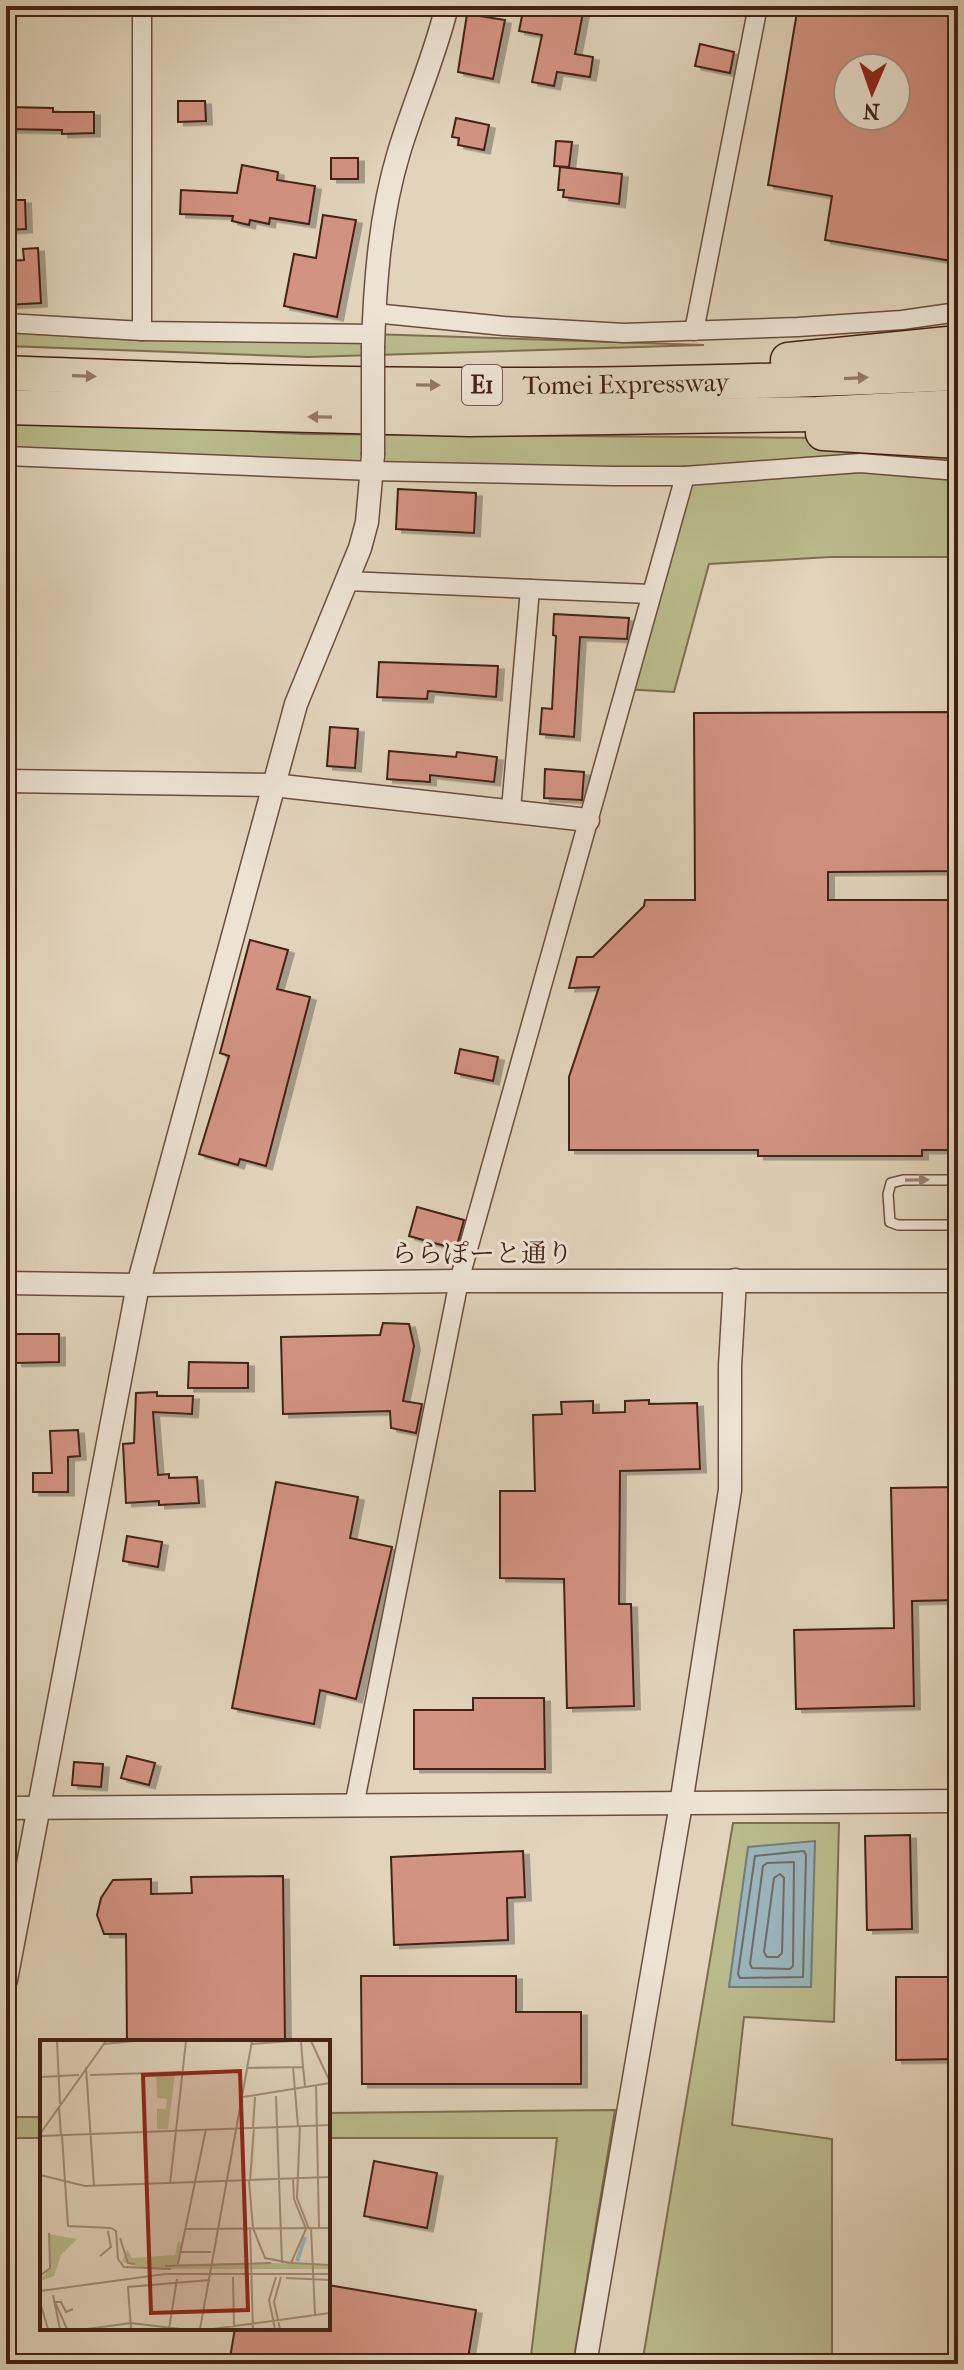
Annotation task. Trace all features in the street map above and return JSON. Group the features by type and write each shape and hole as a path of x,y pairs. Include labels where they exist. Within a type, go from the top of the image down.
{"highway":[{"path":"469,386 599,372 791,360 958,343"},
{"name":"Tomei Expressway","path":"6,373 275,383 469,386 816,380 958,373"},
{"name":"Tomei Expressway","path":"6,407 469,419 802,414 958,407"},
{"path":"469,419 958,441"}],"street":[{"path":"142,6 142,331"},
{"path":"6,1980 138,1285 296,704 347,581 367,522 372,463 374,331 382,224 398,153 440,35 447,6"},
{"path":"694,331 758,6"},
{"path":"6,323 142,331 624,333 902,320 958,312"},
{"path":"6,456 372,463 685,476 860,463 958,471"},
{"path":"354,1806 459,1281 685,476"},
{"path":"347,581 650,594"},
{"path":"511,809 530,589"},
{"path":"6,781 273,785 511,809 588,820"},
{"path":"585,2364 681,1804 730,1490 730,1366 735,1280"},
{"name":"ららぽーと通り","path":"6,1283 958,1281"},
{"path":"6,1808 958,1801"}],"lane":[{"path":"958,1180 903,1180 891,1183 888,1194 890,1222 898,1225 958,1225"}],"green space":[{"path":"6,322 704,345 308,357 6,346"},
{"path":"6,417 304,434 822,438 958,443 958,557 830,557 709,564 674,692 624,689 685,476 6,449"},
{"path":"733,1823 839,1823 834,2022 744,2017 732,2125 832,2139 832,2364 642,2364"},
{"path":"615,2110 573,2364 530,2364 557,2138 330,2138 330,2113"},
{"path":"6,2117 40,2117 40,2138 6,2138"}],"water":[{"path":"815,1841 811,1987 729,1987 748,1847"}],"building":[{"path":"524,6 584,8 575,54 593,57 590,77 557,72 554,86 532,82 542,35 519,31"},
{"path":"798,6 958,6 958,262 825,240 832,196 768,185"},
{"path":"467,14 505,20 493,79 458,72"},
{"path":"700,44 734,52 730,73 695,66"},
{"path":"178,101 205,101 206,121 178,122"},
{"path":"6,107 94,112 94,133 62,134 62,130 6,129"},
{"path":"456,118 489,125 484,150 458,145 459,138 452,137"},
{"path":"556,141 572,142 569,167 554,166"},
{"path":"331,158 358,158 358,179 331,179"},
{"path":"242,165 278,172 277,180 315,186 309,224 270,218 269,224 250,220 249,225 232,221 233,216 180,214 181,190 237,193"},
{"path":"560,167 622,174 619,204 563,197 564,190 558,190"},
{"path":"6,200 25,200 26,229 6,230"},
{"path":"323,215 356,220 337,317 284,306 294,254 316,258"},
{"path":"38,248 41,303 6,305 6,261 24,260 23,249"},
{"path":"398,489 476,493 474,533 396,529"},
{"path":"554,614 629,618 627,639 580,637 574,737 540,734 542,708 552,709 556,636 553,635"},
{"path":"379,662 498,666 496,697 428,691 427,699 377,697"},
{"path":"958,712 958,871 828,872 828,900 958,900 958,1150 922,1150 922,1156 758,1156 758,1150 569,1150 569,1077 599,987 569,988 577,957 593,957 644,906 645,900 695,900 694,713"},
{"path":"330,727 358,729 355,768 327,766"},
{"path":"389,751 456,757 457,752 497,757 494,782 430,775 430,782 387,779"},
{"path":"545,769 584,772 582,800 544,798"},
{"path":"250,940 288,950 277,989 310,997 266,1166 240,1159 238,1165 199,1154 229,1056 220,1053"},
{"path":"460,1049 498,1057 493,1081 455,1073"},
{"path":"417,1207 464,1220 456,1249 409,1236"},
{"path":"383,1323 409,1324 414,1346 403,1401 422,1404 416,1433 391,1428 390,1411 283,1414 281,1337 380,1335"},
{"path":"16,1334 59,1334 59,1362 16,1363"},
{"path":"189,1362 248,1363 248,1388 188,1388"},
{"path":"157,1392 157,1396 193,1396 192,1414 153,1412 158,1475 169,1474 169,1478 197,1477 199,1503 126,1503 123,1444 134,1443 136,1393"},
{"path":"649,1400 649,1404 697,1403 700,1469 620,1471 619,1604 631,1604 634,1706 567,1708 564,1579 500,1578 500,1491 535,1491 533,1415 562,1414 561,1402 593,1401 593,1413 625,1412 625,1401"},
{"path":"78,1430 80,1456 68,1457 68,1492 33,1492 33,1473 52,1473 50,1431"},
{"path":"276,1482 358,1497 350,1538 392,1547 356,1699 320,1690 314,1724 232,1708"},
{"path":"958,1487 958,1600 912,1601 914,1706 796,1709 794,1630 894,1628 891,1488"},
{"path":"127,1536 162,1542 158,1567 123,1561"},
{"path":"473,1698 544,1698 545,1769 414,1769 414,1710 473,1710"},
{"path":"127,1756 155,1763 149,1785 121,1778"},
{"path":"74,1762 103,1764 101,1787 72,1785"},
{"path":"910,1835 912,1929 867,1930 865,1836"},
{"path":"523,1851 525,1897 507,1898 508,1940 394,1945 391,1857"},
{"path":"283,1876 285,2040 127,2040 126,1934 104,1934 97,1915 101,1898 113,1880 151,1879 151,1894 192,1893 191,1877"},
{"path":"361,1976 516,1976 516,2012 581,2012 581,2084 362,2084"},
{"path":"896,1977 958,1977 958,2059 896,2060"},
{"path":"374,2161 437,2173 427,2228 364,2216"},
{"path":"330,2285 476,2310 467,2364 229,2364 235,2330 330,2330"}]}
